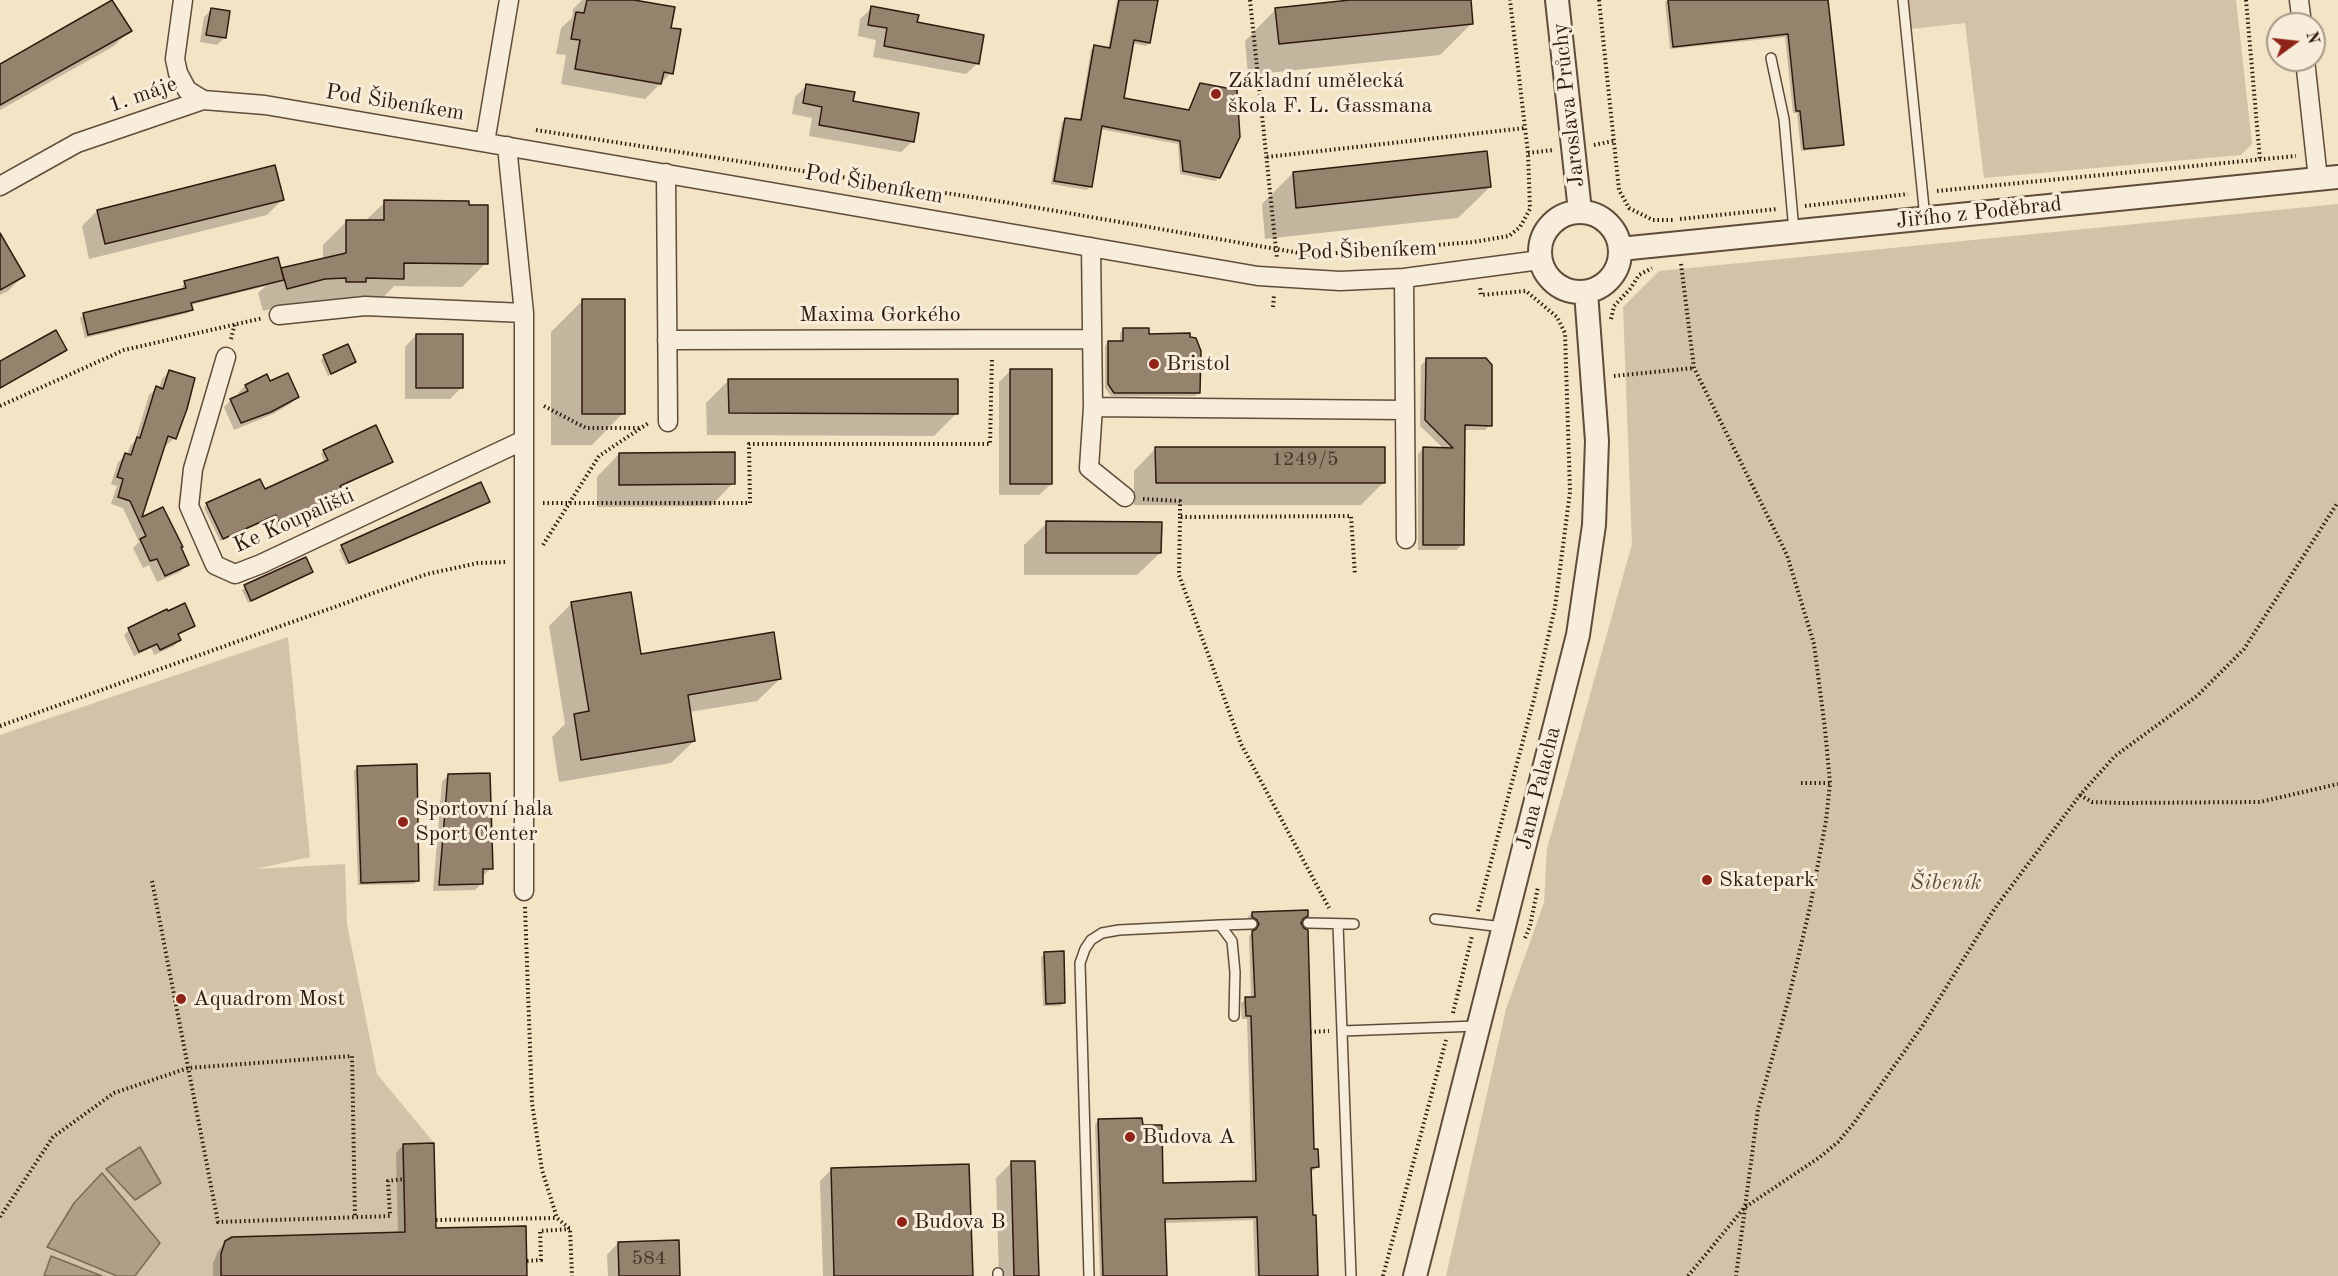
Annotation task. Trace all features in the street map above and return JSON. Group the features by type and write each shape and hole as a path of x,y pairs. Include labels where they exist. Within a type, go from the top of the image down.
{"street":[{"name":"1. máje","path":"183,0 175,59 178,73 187,90 203,100"},
{"path":"485,142 509,0"},
{"name":"Jaroslava Průchy","path":"1557,0 1580,211"},
{"path":"2306,72 2316,154 2328,178"},
{"name":"1. máje","path":"0,186 77,143 203,100"},
{"name":"Pod Šibeníkem","path":"203,100 265,105 1258,276 1340,281 1404,278 1540,260"},
{"path":"507,146 524,313 524,891"},
{"path":"666,173 668,416"},
{"name":"Jiřího z Poděbrad","path":"1620,249 1677,256 1794,231 2328,178"},
{"path":"1580,211 1603,218 1618,237 1620,249 1619,261 1607,282 1586,292 1574,292 1562,288 1544,272 1539,248 1548,226 1563,215 1580,211"},
{"path":"1091,247 1093,407 1089,468 1125,497"},
{"path":"1404,278 1406,539"},
{"name":"Jana Palacha","path":"1414,1276 1578,635 1594,525 1597,441 1586,292"},
{"path":"279,315 365,306 524,313"},
{"name":"Maxima Gorkého","path":"667,340 1092,339"},
{"name":"Ke Koupališti","path":"226,357 193,469 189,506 215,565 235,574 261,564 524,440"},
{"path":"1093,407 1405,410"}],"lane":[{"path":"1903,0 1925,218"},
{"path":"1771,58 1784,119 1794,231"},
{"path":"1435,919 1503,927"},
{"path":"1308,923 1354,924"},
{"path":"1089,1276 1080,963 1091,940 1102,933 1119,930 1252,924"},
{"path":"1338,924 1351,1276"},
{"path":"1220,925 1232,940 1235,972 1234,1016"},
{"path":"1342,1031 1478,1026"}],"path":[{"path":"1250,0 1277,250 1276,265"},
{"path":"527,128 992,200 1311,255 1474,242 1509,236 1521,227 1530,210 1528,153 1510,0"},
{"path":"1599,0 1619,190 1629,208 1653,220 2316,154"},
{"path":"2246,0 2260,160"},
{"path":"1267,157 1525,128"},
{"path":"1675,219 1677,256 1694,368 1787,555 1814,644 1830,783 1826,821 1810,907 1788,1000 1758,1109 1736,1276"},
{"path":"1383,1276 1534,699 1555,606 1570,492 1565,333 1557,317 1526,291 1481,295 1474,242"},
{"path":"1610,322 1614,306 1639,275 1655,266"},
{"path":"1273,307 1275,292"},
{"path":"0,406 124,350 235,323 279,315"},
{"path":"524,503 750,503 750,444 990,444 993,339"},
{"path":"1613,364 1614,386"},
{"path":"1613,376 1694,368"},
{"path":"524,396 586,428 642,428"},
{"path":"0,726 427,574 478,563 524,569 570,503 599,456 642,428 668,416"},
{"path":"1125,497 1180,501 1179,575 1241,744 1329,908"},
{"path":"1688,1276 1744,1208 1820,1157 1838,1142 1854,1123 1923,1025 1995,908 2080,795 2115,756 2197,696 2244,649 2338,502"},
{"path":"1180,517 1351,516 1355,575"},
{"path":"1801,783 1830,783"},
{"path":"2080,795 2092,802 2260,802 2338,784"},
{"path":"152,881 218,1222 390,1216 388,1181 404,1179"},
{"path":"1522,945 1530,926 1538,885"},
{"path":"524,891 532,1103 542,1170 557,1218 570,1229 572,1276"},
{"path":"0,1217 53,1137 114,1094 188,1068 352,1056 355,1217"},
{"path":"436,1220 557,1218"},
{"path":"527,1261 541,1260 540,1231 570,1229"}],"green space":[{"path":"1908,0 2236,0 2252,144 2241,155 1984,178 1965,23 1911,29"},
{"name":"Šibeník","path":"2338,204 2338,1276 1446,1276 1506,1009 1544,903 1547,849 1632,544 1623,307 1659,271"},
{"name":"Aquadrom Most","path":"288,637 310,857 256,869 345,864 347,924 377,1074 434,1143 436,1228 526,1226 527,1276 0,1276 0,735"}],"shaded area":[{"path":"140,1147 161,1183 135,1200 106,1169"},
{"path":"102,1173 160,1243 135,1276 117,1276 47,1247 74,1203"},
{"path":"51,1256 102,1276 44,1276"}],"building":[{"path":"112,0 132,31 0,105 0,64"},
{"path":"587,0 634,0 675,7 671,28 681,29 673,74 664,72 661,84 575,69 580,40 571,39 576,12 584,13"},
{"name":"Základní umělecká škola F. L. Gassmana","path":"1119,0 1158,0 1150,43 1134,40 1124,98 1189,110 1200,83 1237,90 1240,137 1220,178 1183,171 1180,141 1102,126 1092,187 1054,181 1065,118 1081,120 1094,45 1110,48"},
{"path":"1350,0 1471,0 1473,24 1279,44 1275,8"},
{"path":"1668,0 1828,0 1844,145 1804,149 1800,111 1796,111 1788,34 1673,47"},
{"path":"871,6 919,15 917,22 984,35 979,64 884,46 887,28 868,25"},
{"path":"211,8 230,11 226,38 206,35"},
{"path":"806,84 855,92 853,101 919,113 914,142 819,125 822,107 803,103"},
{"path":"1487,151 1491,187 1296,208 1293,172"},
{"path":"275,165 284,200 105,244 97,210"},
{"path":"384,200 469,201 469,205 488,205 488,264 404,263 404,279 366,278 366,282 346,282 346,278 325,279 287,289 281,268 346,253 346,220 384,220"},
{"path":"0,233 25,276 0,290"},
{"path":"278,257 284,280 191,303 193,310 88,335 83,313 186,288 184,281"},
{"path":"582,299 625,299 625,414 582,414"},
{"name":"Bristol","path":"1123,328 1149,328 1149,334 1190,333 1190,337 1196,338 1201,351 1200,393 1114,393 1108,384 1108,341 1123,341"},
{"path":"56,330 67,350 0,388 0,361"},
{"path":"416,334 463,334 463,388 416,388"},
{"path":"348,344 356,362 331,374 323,355"},
{"path":"1426,358 1486,358 1492,365 1492,426 1465,425 1464,545 1423,545 1423,447 1453,448 1425,420"},
{"path":"1010,369 1052,369 1052,484 1010,484"},
{"path":"169,370 195,378 176,439 168,436 142,517 163,507 183,547 181,547 189,565 165,576 157,559 150,561 140,539 146,536 130,501 118,497 123,479 117,477 125,453 131,455 137,437 140,438 156,386 163,389"},
{"path":"288,373 299,397 271,412 241,423 230,399 248,391 245,385 267,374 270,381"},
{"path":"728,379 958,379 958,414 729,413"},
{"path":"376,425 393,462 340,486 345,497 281,525 276,515 223,539 206,503 260,479 265,489 328,460 323,450"},
{"path":"1155,447 1385,447 1385,483 1156,483"},
{"path":"735,452 735,484 619,485 619,453"},
{"path":"481,482 490,502 349,563 341,545"},
{"path":"1046,521 1162,522 1161,553 1046,553"},
{"path":"306,557 313,572 251,601 244,585"},
{"path":"631,592 641,654 774,632 781,679 688,695 695,741 581,760 574,714 589,711 571,602"},
{"path":"185,603 195,626 178,634 181,640 160,650 157,644 139,652 128,628"},
{"name":"Sportovní hala Sport Center","path":"417,764 419,881 361,883 357,766"},
{"path":"490,773 493,869 483,869 483,884 439,885 448,774"},
{"name":"Budova A","path":"1308,910 1308,916 1301,923 1308,930 1314,1149 1318,1149 1319,1167 1311,1168 1313,1215 1316,1215 1318,1276 1259,1276 1257,1217 1165,1219 1167,1276 1103,1276 1098,1119 1142,1118 1143,1125 1162,1125 1163,1183 1256,1181 1251,1016 1246,1016 1245,997 1255,997 1252,931 1259,924 1252,917 1252,912"},
{"path":"1064,951 1065,1003 1046,1004 1044,952"},
{"path":"434,1143 436,1228 526,1226 527,1276 221,1276 221,1254 225,1241 232,1237 405,1232 403,1144"},
{"path":"1011,1161 1035,1161 1039,1276 1014,1276"},
{"name":"Budova B","path":"969,1164 973,1276 834,1276 831,1168"},
{"path":"679,1240 680,1276 619,1276 618,1242"}],"place":[{"name":"Základní umělecká škola F. L. Gassmana","path":"1216,94"},
{"name":"Bristol","path":"1154,364"},
{"name":"Sportovní hala Sport Center","path":"403,822"},
{"name":"Skatepark","path":"1707,880"},
{"name":"Aquadrom Most","path":"181,999"},
{"name":"Budova A","path":"1130,1137"},
{"name":"Budova B","path":"902,1222"}]}
